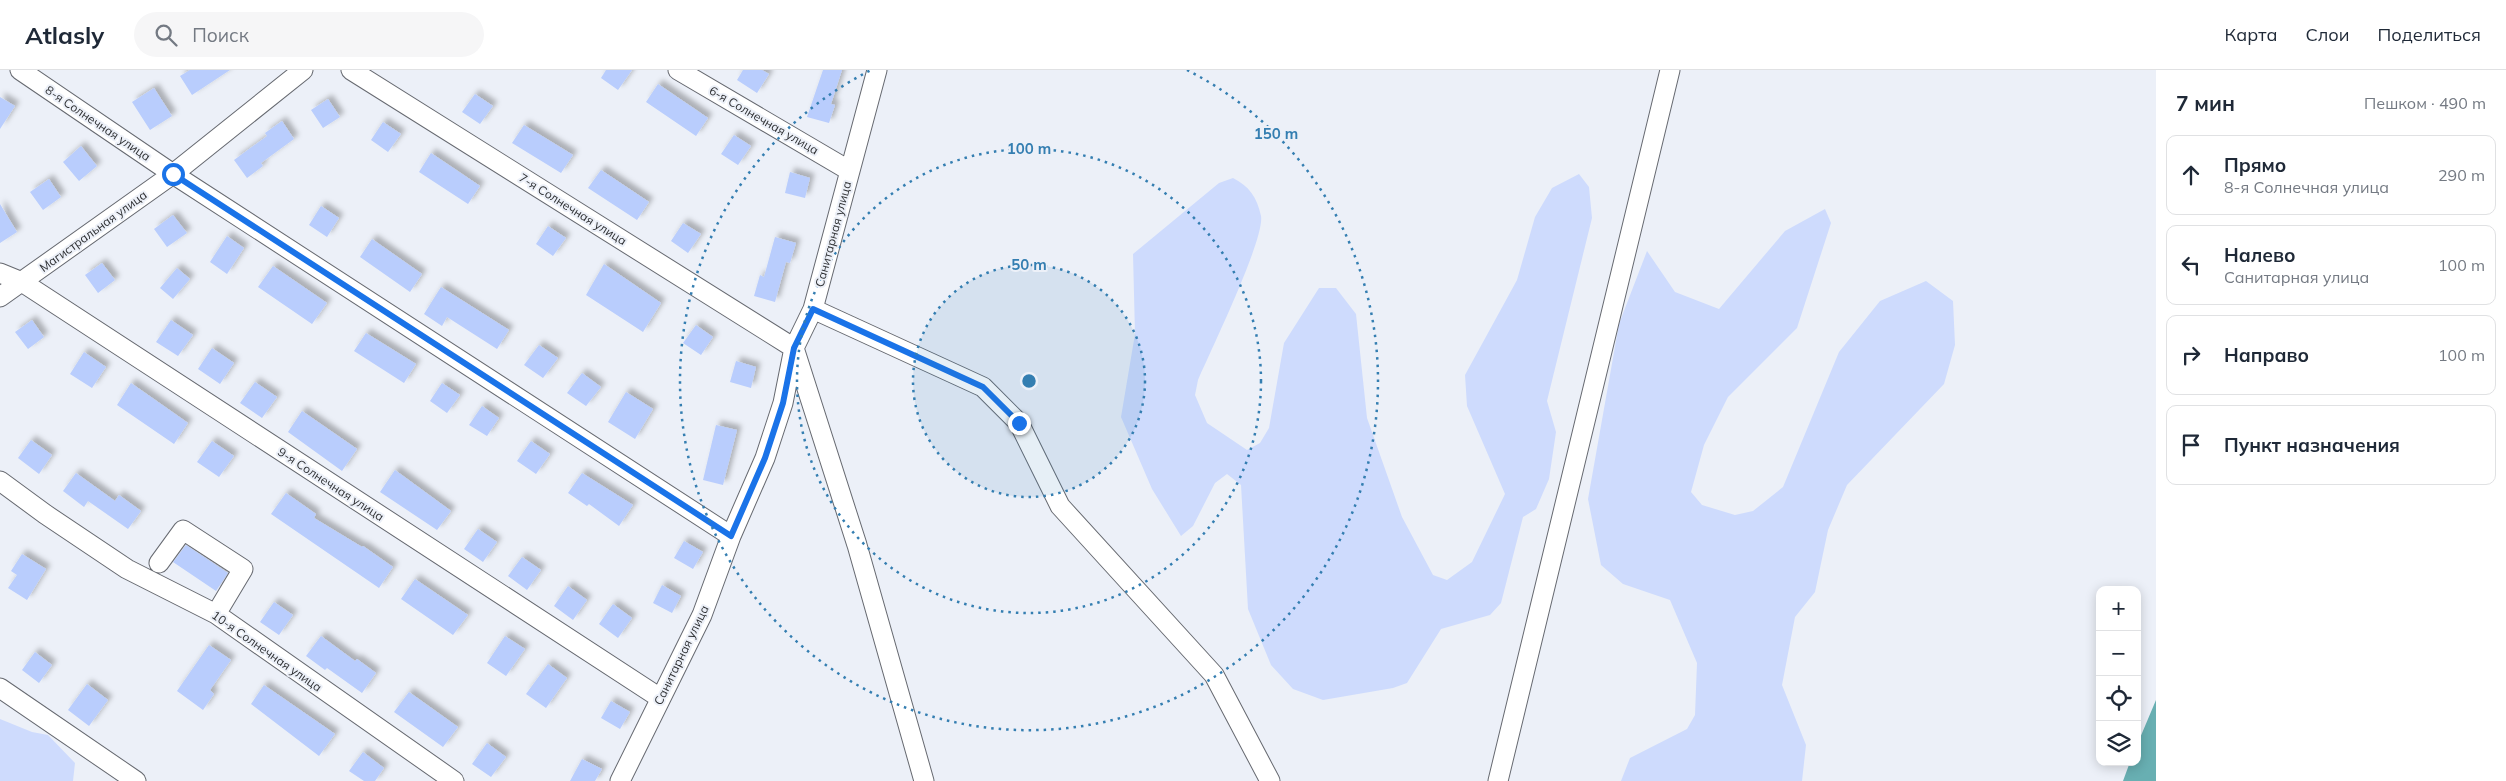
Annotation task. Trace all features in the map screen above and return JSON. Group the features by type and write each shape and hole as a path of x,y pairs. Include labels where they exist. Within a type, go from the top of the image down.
{"street":[{"name":"8-я Солнечная улица","path":"20,70 173,174 731,536"},
{"name":"Магистральная улица","path":"0,297 173,174 303,70"},
{"name":"7-я Солнечная улица","path":"351,70 794,348"},
{"name":"6-я Солнечная улица","path":"678,70 850,171"},
{"name":"Санитарная улица","path":"620,781 702,615 731,536 768,449 783,403 794,348 813,309 878,70"},
{"path":"1498,781 1670,70"},
{"name":"9-я Солнечная улица","path":"0,273 22,282 660,698"},
{"path":"813,309 983,387 1019,423 1060,506 1214,675 1270,781"},
{"path":"794,348 857,545 924,781"},
{"name":"10-я Солнечная улица","path":"0,481 127,569 216,614 454,781"},
{"path":"159,563 183,530 243,569 216,614"},
{"path":"0,688 136,781"}],"shaded area":[{"path":"1579,174 1589,187 1592,218 1547,401 1556,432 1549,479 1536,509 1523,517 1501,603 1490,615 1441,629 1407,683 1393,688 1323,700 1293,689 1271,665 1248,609 1241,485 1227,474 1215,483 1193,526 1181,536 1152,489 1121,417 1135,334 1133,254 1219,183 1233,178 1252,193 1261,216 1255,247 1198,380 1195,395 1207,423 1247,450 1260,443 1269,428 1284,343 1319,288 1336,288 1356,314 1367,418 1402,517 1433,575 1447,580 1472,562 1505,494 1467,406 1465,375 1517,280 1535,217 1552,188"},
{"path":"1825,209 1831,223 1797,328 1728,397 1704,445 1691,492 1702,505 1735,515 1753,511 1783,487 1839,352 1880,301 1926,281 1953,301 1955,345 1944,384 1847,485 1828,530 1815,592 1795,617 1782,685 1806,745 1802,781 1621,781 1630,758 1687,729 1695,715 1697,663 1670,600 1623,584 1601,565 1588,499 1619,324 1647,251 1675,292 1719,309 1785,231"},
{"path":"2156,700 2156,781 2123,781 2129,766 2141,766 2141,736"},
{"path":"0,719 32,732 48,735 75,763 73,781 0,781"}],"building":[{"path":"190,70 230,70 192,95 180,76"},
{"path":"606,70 632,70 618,90 601,78"},
{"path":"743,70 762,70 769,74 757,93 737,80"},
{"path":"823,70 842,70 831,104 835,105 829,123 807,117"},
{"path":"658,84 708,118 696,136 646,102"},
{"path":"154,88 172,116 150,130 132,102"},
{"path":"475,94 493,106 480,124 462,112"},
{"path":"0,97 15,106 0,129"},
{"path":"328,99 340,117 323,128 311,110"},
{"path":"282,121 294,139 261,163 263,166 247,178 234,160 267,136 265,133"},
{"path":"383,122 401,134 388,152 371,140"},
{"path":"524,125 573,155 561,173 512,143"},
{"path":"734,135 751,146 738,165 721,154"},
{"path":"81,146 97,166 79,181 63,162"},
{"path":"431,153 480,186 468,204 419,172"},
{"path":"601,170 649,202 637,220 588,188"},
{"path":"790,172 810,178 805,198 785,193"},
{"path":"49,179 61,197 43,210 30,192"},
{"path":"0,204 17,232 0,243"},
{"path":"321,206 339,218 327,237 309,225"},
{"path":"173,215 187,233 167,247 154,229"},
{"path":"683,223 701,234 688,253 671,241"},
{"path":"548,226 566,238 553,256 536,244"},
{"path":"227,236 244,248 227,274 210,262"},
{"path":"775,237 796,243 790,263 786,262 775,302 754,296 760,275 764,277"},
{"path":"372,239 422,274 410,292 360,257"},
{"path":"102,263 115,280 98,293 85,275"},
{"path":"604,264 661,303 643,332 586,295"},
{"path":"273,266 327,303 312,324 258,287"},
{"path":"177,268 190,279 173,299 160,288"},
{"path":"441,287 509,330 497,349 447,317 442,326 424,314"},
{"path":"32,320 44,337 28,349 15,332"},
{"path":"171,320 193,335 178,356 156,342"},
{"path":"696,325 713,337 701,355 683,343"},
{"path":"366,333 416,364 404,383 354,351"},
{"path":"539,345 558,358 543,378 524,365"},
{"path":"212,348 234,363 220,384 198,369"},
{"path":"84,352 106,367 92,388 70,374"},
{"path":"736,361 756,367 751,388 730,382"},
{"path":"582,373 601,387 586,406 567,393"},
{"path":"255,382 277,397 262,418 240,403"},
{"path":"131,383 188,423 174,444 117,405"},
{"path":"442,383 460,395 447,413 430,401"},
{"path":"626,392 653,409 635,439 608,422"},
{"path":"482,406 499,418 487,436 469,425"},
{"path":"302,411 357,449 342,471 288,432"},
{"path":"716,425 737,430 723,485 703,480"},
{"path":"31,440 52,455 39,474 18,458"},
{"path":"212,441 234,456 219,477 197,462"},
{"path":"531,441 550,454 536,474 517,461"},
{"path":"395,470 451,511 437,530 380,492"},
{"path":"76,473 115,501 119,495 141,511 128,529 88,501 84,507 63,491"},
{"path":"582,473 633,505 619,526 589,504 587,506 568,493"},
{"path":"286,493 316,514 314,518 363,546 393,567 379,588 271,514"},
{"path":"478,529 497,542 483,562 464,549"},
{"path":"684,541 703,552 693,569 674,558"},
{"path":"186,545 228,573 216,591 173,562"},
{"path":"22,554 46,569 27,600 8,588 17,575 11,571"},
{"path":"522,557 541,570 527,590 508,576"},
{"path":"415,579 468,615 453,635 401,599"},
{"path":"662,585 681,596 672,613 653,603"},
{"path":"568,586 587,600 573,620 554,606"},
{"path":"274,602 293,615 279,635 260,622"},
{"path":"613,604 632,618 618,638 599,624"},
{"path":"321,636 355,661 357,659 376,673 362,693 327,668 325,670 306,656"},
{"path":"505,636 525,649 506,676 487,663"},
{"path":"209,645 231,660 210,690 214,694 203,710 177,691"},
{"path":"35,652 52,665 39,683 22,670"},
{"path":"548,664 567,678 546,708 526,694"},
{"path":"87,684 108,700 89,726 68,710"},
{"path":"264,685 335,734 319,756 251,704"},
{"path":"409,692 458,727 443,747 394,712"},
{"path":"611,701 630,712 620,729 601,718"},
{"path":"487,743 506,757 491,777 472,764"},
{"path":"363,752 384,768 375,781 364,781 349,771"},
{"path":"582,759 602,769 595,781 570,781"}],"route":[{"path":"173,174 731,536 765,458 783,403 794,348 813,309 983,387 1019,423"}]}
